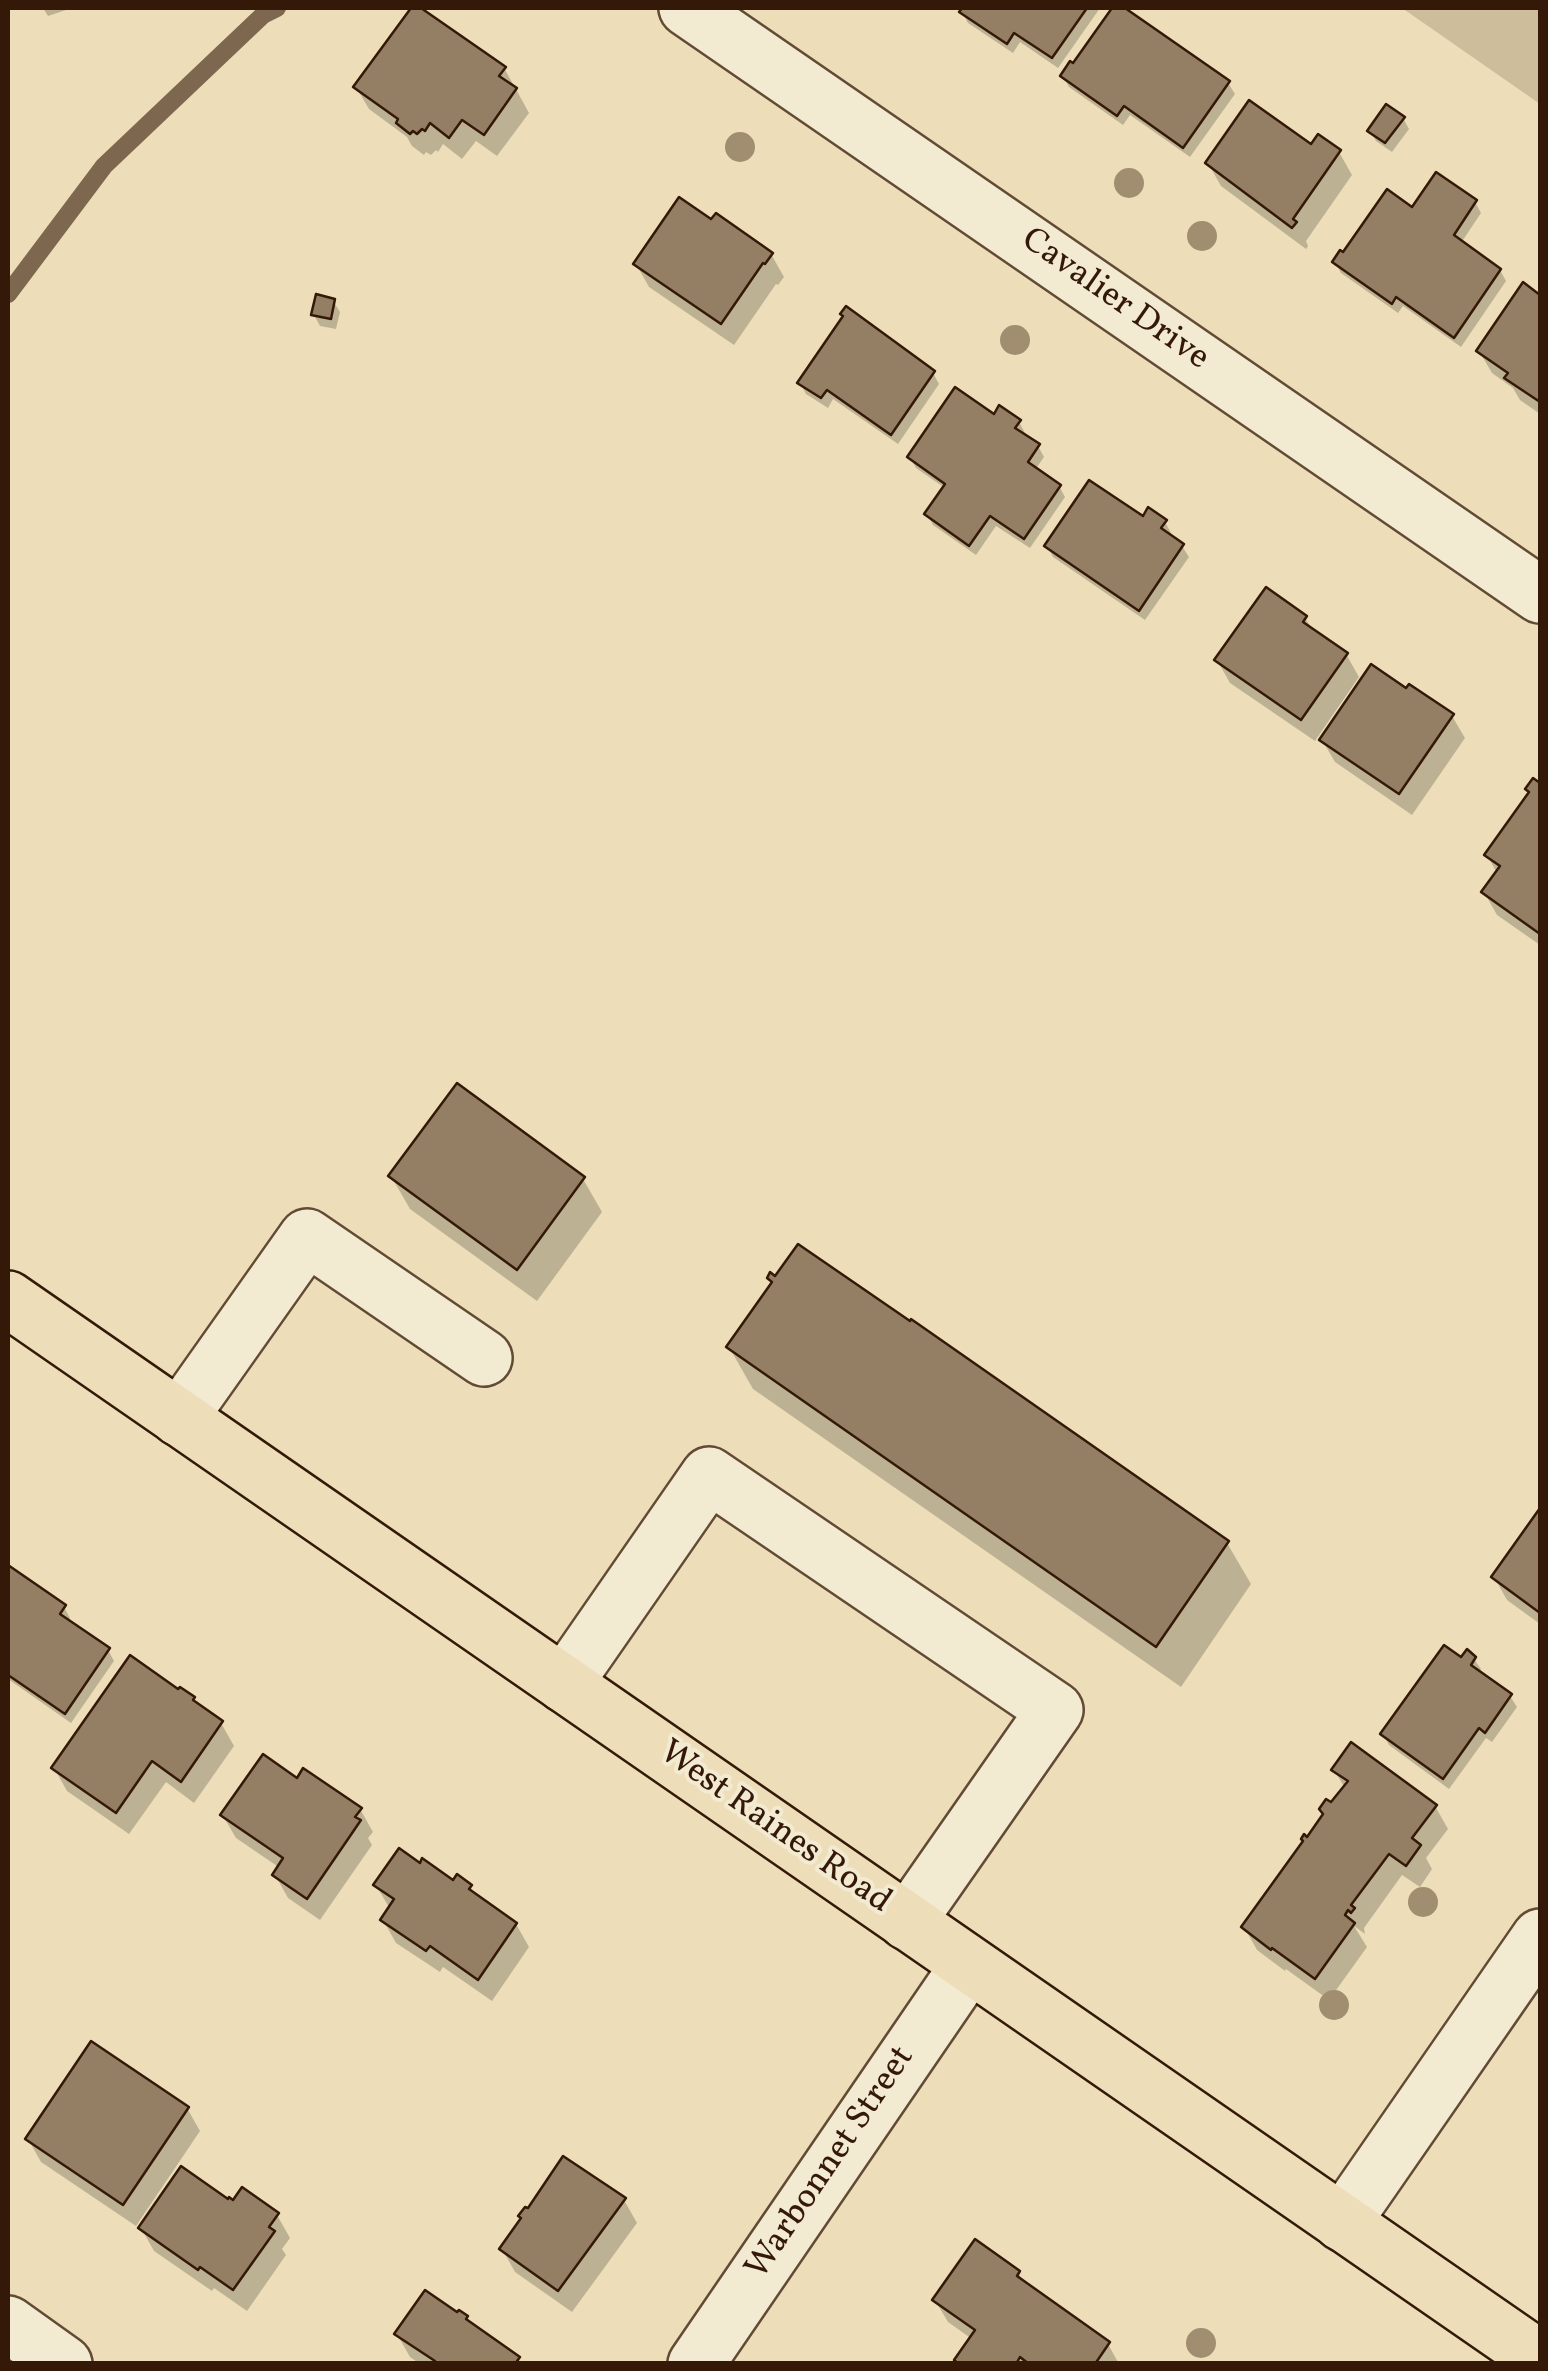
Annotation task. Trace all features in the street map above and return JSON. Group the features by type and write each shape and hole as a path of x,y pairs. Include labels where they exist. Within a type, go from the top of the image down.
{"main road":[{"name":"West Raines Road","path":"8,1299 1540,2359"}],"street":[{"name":"Cavalier Drive","path":"686,8 1540,596"},
{"path":"179,1418 307,1237 484,1358"},
{"path":"564,1684 710,1475 1055,1710 908,1922"},
{"path":"1342,2223 1540,1937"},
{"name":"Warbonnet Street","path":"696,2364 968,1965"},
{"path":"8,2324 64,2364"}],"shaded area":[{"path":"1402,8 1540,8 1540,104"}],"building":[{"path":"411,8 421,8 506,67 499,76 517,88 484,135 462,120 449,138 430,123 425,131 410,134 396,123 398,119 353,87"},
{"path":"962,8 1087,8 1052,58 1014,33 1007,44 959,12"},
{"path":"1112,8 1125,8 1230,81 1183,148 1124,106 1117,116 1060,76"},
{"path":"1249,100 1311,144 1318,134 1341,150 1293,219 1297,222 1292,228 1205,163"},
{"path":"1386,104 1405,117 1385,143 1367,131"},
{"path":"1436,172 1477,200 1454,235 1501,269 1454,338 1396,297 1392,304 1332,262 1387,189 1412,207"},
{"path":"679,197 711,219 716,213 773,253 721,324 633,264"},
{"path":"1523,282 1540,295 1540,402 1504,378 1508,373 1476,351"},
{"path":"316,294 335,299 331,319 311,315"},
{"path":"846,306 935,371 891,435 827,390 821,398 797,383"},
{"path":"955,387 994,414 999,405 1021,420 1015,428 1040,444 1028,462 1061,485 1024,539 990,516 969,546 924,514 945,484 907,457"},
{"path":"1089,480 1143,516 1148,507 1167,520 1161,528 1184,544 1139,611 1044,546"},
{"path":"1266,587 1307,616 1303,622 1348,653 1301,720 1214,660"},
{"path":"1371,664 1454,714 1399,794 1319,740"},
{"path":"1533,778 1540,783 1540,934 1481,892 1500,866 1484,855 1529,792 1525,789"},
{"path":"457,1083 585,1177 517,1270 388,1176"},
{"path":"798,1244 1229,1541 1156,1647 726,1347 772,1282 767,1278 770,1272 775,1276"},
{"path":"1540,1508 1540,1613 1491,1577"},
{"path":"8,1565 66,1605 60,1614 110,1648 65,1714 8,1675"},
{"path":"1444,1645 1461,1657 1467,1649 1476,1657 1471,1665 1512,1694 1485,1733 1479,1728 1443,1779 1380,1734"},
{"path":"130,1655 195,1697 193,1700 223,1721 181,1782 152,1761 116,1813 51,1768"},
{"path":"1351,1742 1437,1805 1412,1838 1421,1845 1406,1866 1389,1854 1351,1905 1355,1908 1345,1915 1355,1923 1315,1979 1241,1927 1303,1841 1304,1834 1307,1837 1323,1814 1319,1809 1326,1799 1331,1802 1348,1781 1331,1770"},
{"path":"263,1754 297,1778 303,1768 362,1808 355,1817 361,1820 307,1899 272,1875 283,1858 220,1815"},
{"path":"399,1848 420,1863 422,1858 453,1880 457,1874 472,1885 469,1889 517,1923 478,1980 430,1946 426,1951 380,1920 394,1899 373,1885"},
{"path":"91,2041 189,2107 123,2205 25,2139"},
{"path":"563,2156 626,2198 558,2291 499,2249 521,2218 518,2216 528,2208"},
{"path":"181,2166 228,2199 233,2200 242,2187 279,2213 269,2227 275,2231 233,2290 138,2228"},
{"path":"975,2239 1020,2271 1017,2276 1110,2342 1095,2364 1029,2364 1020,2357 1016,2364 959,2364 954,2360 975,2330 932,2300"},
{"path":"425,2290 468,2316 466,2319 520,2357 515,2364 433,2364 435,2361 394,2334"}],"waterway":[{"path":"8,294 104,166 263,15 277,8"}]}
